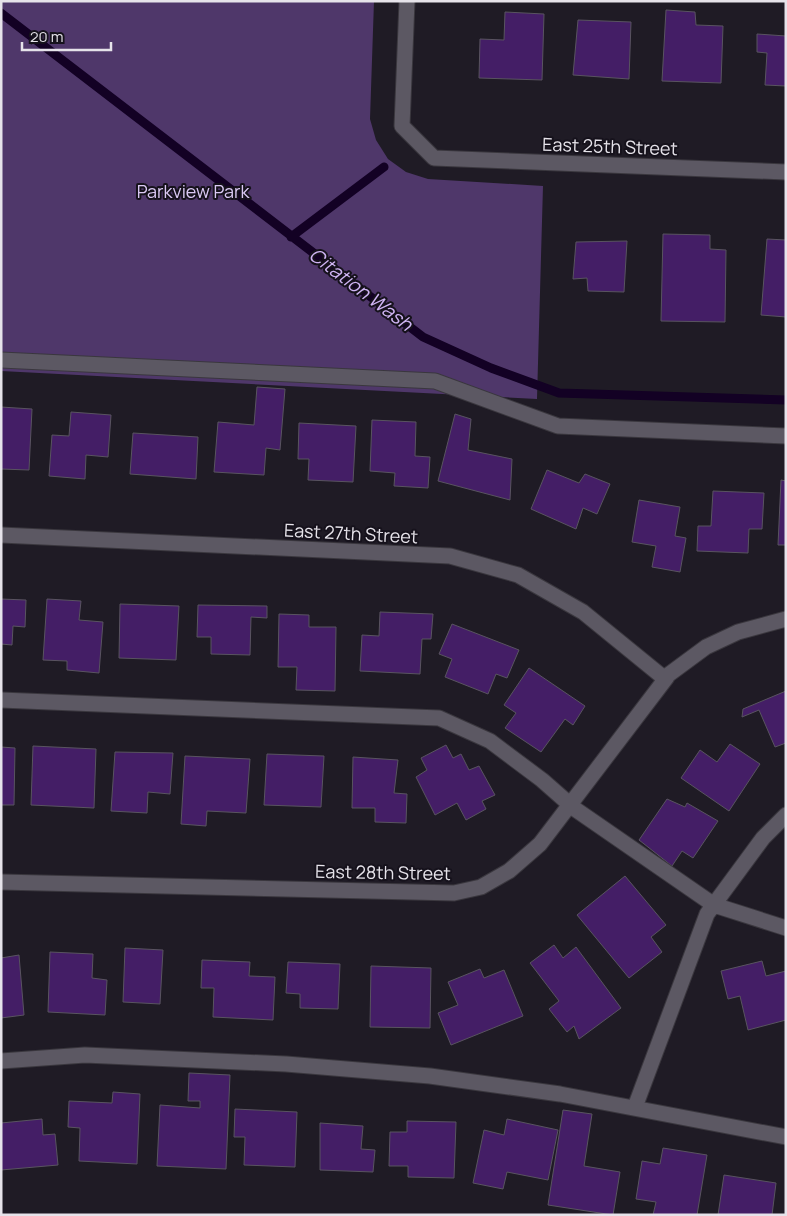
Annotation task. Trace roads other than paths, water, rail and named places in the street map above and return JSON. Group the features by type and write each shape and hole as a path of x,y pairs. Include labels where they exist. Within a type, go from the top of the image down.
{"street":[{"name":"East 25th Street","path":"407,1 402,126 434,158 786,172"},
{"path":"1,360 435,381 558,426 786,436"},
{"name":"East 27th Street","path":"1,535 450,556 518,575 583,612 666,677"},
{"name":"East 28th Street","path":"1,882 454,893 481,887 509,871 540,844 666,677 706,647 738,632 786,619"},
{"path":"1,700 439,718 490,741 542,780 570,804 714,905 786,928"},
{"path":"635,1107 707,914 763,838 786,815"},
{"path":"1,1061 85,1055 286,1064 430,1076 635,1107 786,1137"}],"waterway":[{"name":"Citation Wash","path":"1,13 423,337 491,368 559,393 786,400"},
{"path":"291,237 384,167"}],"park label":[{"name":"Parkview Park","path":"193,191"}]}
